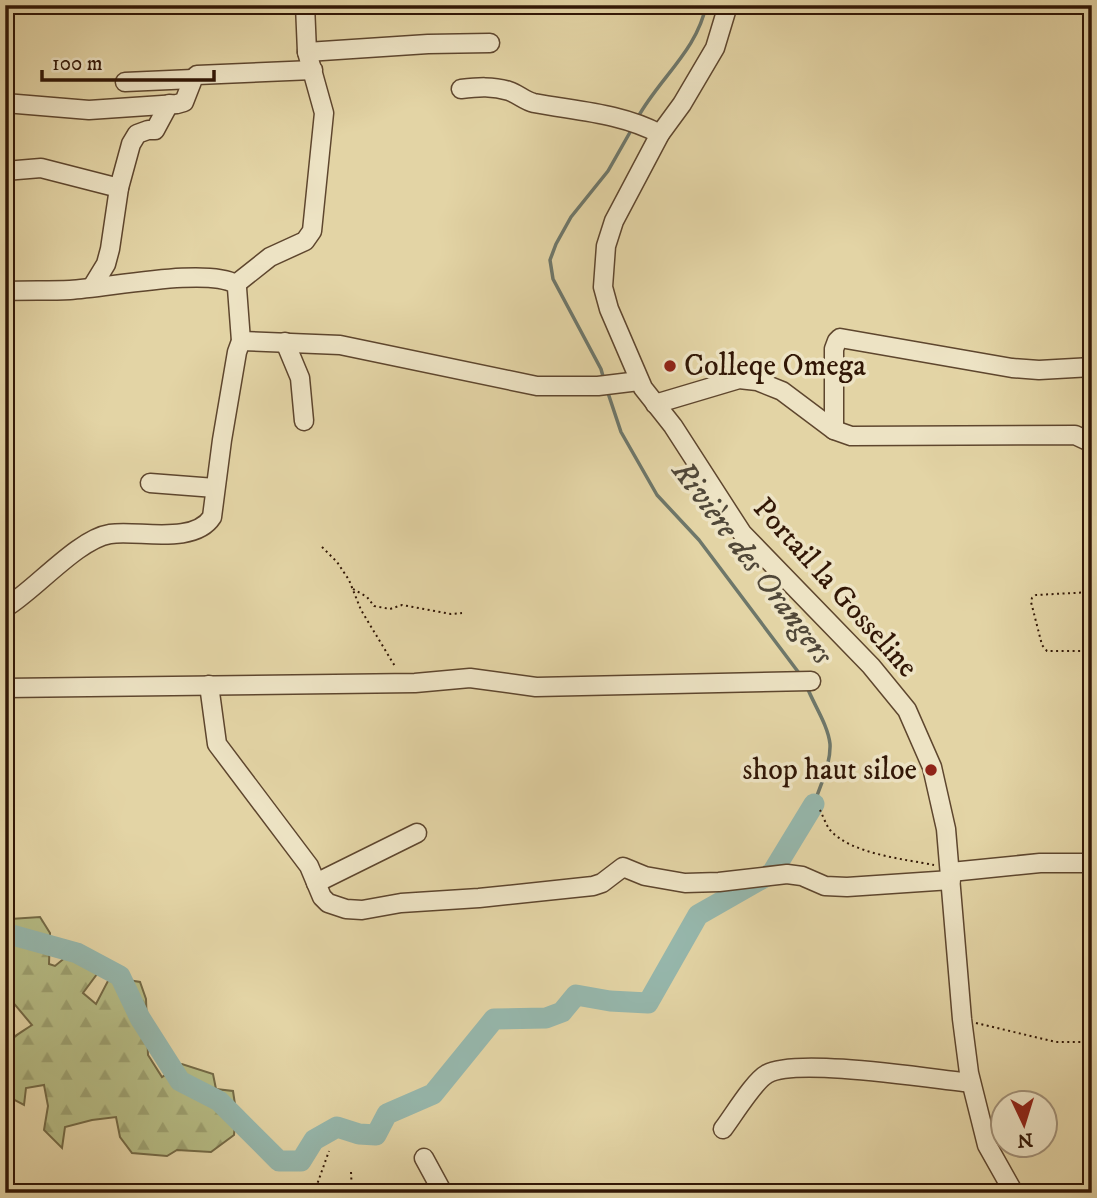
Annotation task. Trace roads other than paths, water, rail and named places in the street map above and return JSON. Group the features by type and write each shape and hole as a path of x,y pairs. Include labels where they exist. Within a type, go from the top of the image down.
{"street":[{"path":"236,284 270,257 305,241 312,231 324,113 307,52 305,5"},
{"name":"Portail la Gosseline","path":"728,5 715,48 682,104 652,130 606,246 603,287 609,309 639,381 673,426 742,533 871,666 907,710 932,767 946,829 962,1019 971,1083 987,1145 1014,1193"},
{"path":"307,52 490,43"},
{"path":"5,103 89,110 169,104 184,102 197,75 313,70"},
{"path":"125,82 193,79"},
{"path":"461,89 495,88 512,92 530,102 617,117 652,130"},
{"path":"92,287 106,264 119,188 133,140 143,131 151,132 158,127 169,104"},
{"path":"5,171 41,168 119,188"},
{"path":"5,290 71,290 178,278 225,279 236,284"},
{"path":"5,608 29,592 87,543 99,537 112,534 197,531 208,523 212,517 241,341 236,284"},
{"path":"834,430 834,349 840,338 1012,368 1039,370 1092,367"},
{"path":"241,341 340,345 537,386 598,386 639,381"},
{"path":"285,342 300,378 304,421"},
{"path":"655,404 739,379 757,381 782,391 834,430 850,436 1075,435 1092,443"},
{"path":"150,484 215,488"},
{"path":"5,688 415,683 470,678 536,687 811,681"},
{"path":"209,685 217,744 309,866 322,897 328,903 345,909 379,909 401,903 593,886 602,883 623,867 661,880 694,883 719,883 787,874 802,876 825,886 847,887 951,880 1040,863 1092,863"},
{"path":"316,883 417,833"},
{"path":"723,1129 764,1075 779,1070 828,1068 971,1083"},
{"path":"424,1158 443,1193"}],"waterway":[{"name":"Rivière des Orangers","path":"638,117 687,50 702,21 706,5"},
{"name":"Rivière des Orangers","path":"604,380 601,369 553,279 550,260 571,217 608,171 633,127"},
{"name":"Rivière des Orangers","path":"607,390 621,432 657,495 699,540 802,677"},
{"name":"Rivière des Orangers","path":"807,687 824,722 830,744 827,767 814,804"},
{"name":"Rivière des Orangers","path":"5,933 77,953 120,976 140,1018 180,1081 219,1101 279,1161 301,1161 314,1140 337,1127 359,1134 376,1135 387,1114 433,1094 494,1019 546,1018 562,1012 576,995 610,1001 648,1003 698,915 772,873 814,804"}],"place":[{"name":"Colleqe Omega","path":"670,366"},
{"name":"shop haut siloe","path":"931,770"}]}
